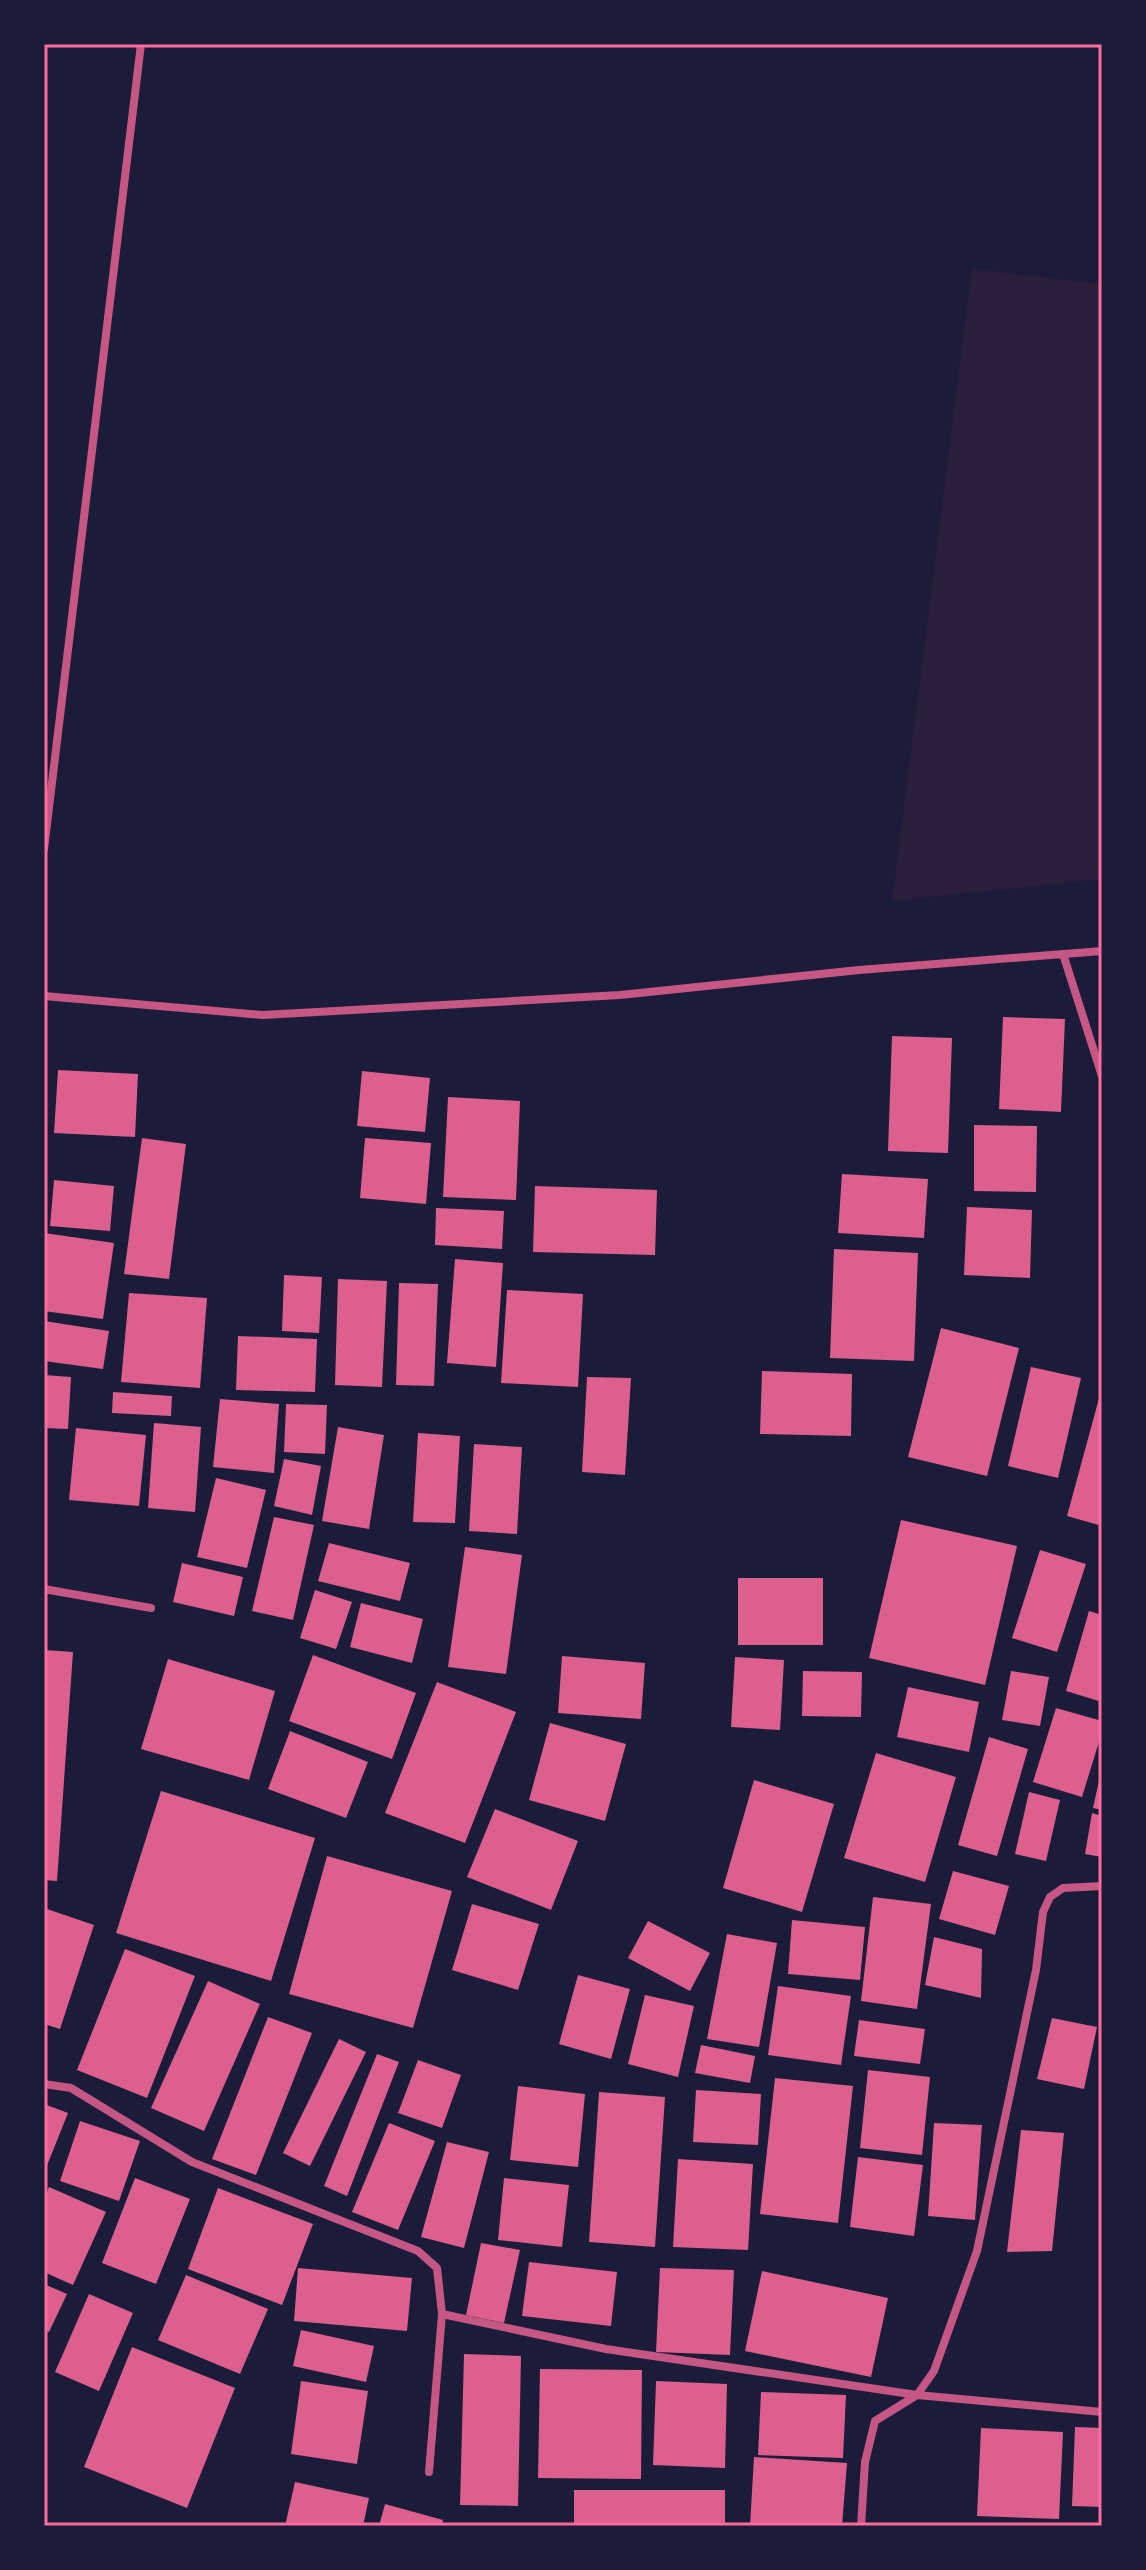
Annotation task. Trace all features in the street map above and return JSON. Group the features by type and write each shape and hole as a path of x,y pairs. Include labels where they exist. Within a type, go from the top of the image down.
{"street":[{"path":"44,849 141,44"},
{"path":"44,996 263,1015 620,995 859,970 1102,951"},
{"path":"1063,954 1102,1076"},
{"path":"44,1589 151,1608"},
{"path":"861,2526 865,2462 875,2421 917,2395 934,2371 977,2251 1036,1970 1043,1912 1050,1897 1063,1888 1102,1886"},
{"path":"44,2084 71,2088 192,2162 418,2251 437,2268 442,2314 429,2472"},
{"path":"442,2314 606,2349 917,2395 1102,2412"}],"shaded area":[{"path":"972,269 1102,284 1102,879 892,901"}],"building":[{"path":"1003,1017 1065,1019 1061,1112 999,1109"},
{"path":"892,1036 952,1038 948,1153 888,1151"},
{"path":"58,1070 138,1074 135,1137 54,1133"},
{"path":"362,1071 430,1078 425,1132 357,1126"},
{"path":"448,1097 520,1101 516,1200 443,1197"},
{"path":"974,1125 1037,1126 1036,1192 974,1191"},
{"path":"142,1138 186,1144 169,1279 124,1274"},
{"path":"365,1138 431,1143 426,1204 360,1198"},
{"path":"842,1174 928,1179 924,1238 838,1233"},
{"path":"54,1180 114,1186 110,1231 50,1226"},
{"path":"535,1186 657,1190 655,1255 533,1252"},
{"path":"967,1207 1032,1210 1030,1278 964,1275"},
{"path":"436,1208 504,1211 502,1249 435,1245"},
{"path":"44,1233 114,1243 103,1319 44,1311"},
{"path":"834,1249 918,1253 914,1361 830,1358"},
{"path":"455,1259 503,1263 496,1367 447,1363"},
{"path":"284,1275 322,1277 319,1333 282,1331"},
{"path":"338,1279 387,1281 382,1387 335,1385"},
{"path":"399,1283 438,1284 434,1386 396,1385"},
{"path":"507,1290 583,1294 578,1387 501,1383"},
{"path":"129,1293 207,1298 200,1388 121,1382"},
{"path":"44,1321 109,1331 103,1369 44,1361"},
{"path":"941,1328 1019,1348 987,1476 908,1457"},
{"path":"238,1336 317,1339 315,1392 236,1390"},
{"path":"1031,1367 1081,1378 1058,1478 1008,1466"},
{"path":"762,1371 852,1374 851,1436 760,1434"},
{"path":"44,1375 71,1377 68,1429 44,1428"},
{"path":"587,1377 631,1378 625,1475 582,1472"},
{"path":"1102,1391 1102,1526 1067,1516"},
{"path":"113,1392 172,1396 171,1416 112,1413"},
{"path":"220,1399 279,1404 274,1473 213,1467"},
{"path":"286,1404 327,1405 325,1454 284,1452"},
{"path":"154,1423 201,1427 195,1512 148,1508"},
{"path":"338,1427 384,1435 369,1529 322,1521"},
{"path":"76,1428 146,1435 139,1506 69,1500"},
{"path":"418,1433 460,1436 455,1523 413,1522"},
{"path":"474,1444 522,1447 517,1534 469,1531"},
{"path":"284,1459 321,1466 312,1515 274,1506"},
{"path":"216,1478 266,1490 247,1568 197,1557"},
{"path":"274,1517 314,1525 293,1620 252,1611"},
{"path":"901,1520 1017,1546 985,1685 869,1658"},
{"path":"329,1543 410,1563 400,1601 318,1581"},
{"path":"465,1547 522,1555 506,1674 448,1667"},
{"path":"1040,1550 1086,1564 1057,1652 1012,1638"},
{"path":"182,1563 243,1577 234,1616 173,1602"},
{"path":"738,1578 823,1578 823,1645 738,1645"},
{"path":"315,1590 352,1602 336,1649 300,1638"},
{"path":"361,1603 423,1619 412,1663 350,1647"},
{"path":"1089,1611 1102,1615 1102,1702 1066,1691"},
{"path":"44,1650 73,1652 57,1881 44,1880"},
{"path":"313,1655 416,1693 392,1759 289,1721"},
{"path":"562,1656 645,1663 641,1719 558,1713"},
{"path":"735,1657 784,1660 780,1730 731,1727"},
{"path":"168,1659 275,1691 249,1780 141,1749"},
{"path":"803,1671 862,1672 861,1717 802,1716"},
{"path":"1011,1671 1049,1677 1040,1726 1002,1720"},
{"path":"437,1682 516,1712 465,1843 385,1813"},
{"path":"908,1687 979,1702 969,1752 897,1737"},
{"path":"1056,1708 1102,1721 1102,1732 1082,1797 1033,1782"},
{"path":"550,1723 626,1744 605,1821 529,1800"},
{"path":"290,1731 368,1762 346,1818 268,1789"},
{"path":"989,1737 1028,1749 997,1856 958,1845"},
{"path":"876,1753 956,1777 925,1882 844,1858"},
{"path":"1102,1772 1102,1810 1093,1808"},
{"path":"754,1780 834,1804 802,1912 723,1888"},
{"path":"161,1791 315,1838 271,1981 116,1933"},
{"path":"1029,1792 1060,1800 1046,1861 1015,1854"},
{"path":"495,1809 578,1841 551,1910 467,1877"},
{"path":"1092,1813 1102,1816 1102,1857 1085,1854"},
{"path":"327,1856 452,1891 413,2028 289,1994"},
{"path":"953,1871 1009,1886 995,1935 939,1919"},
{"path":"873,1897 931,1904 917,2009 861,2001"},
{"path":"472,1904 539,1924 518,1990 452,1970"},
{"path":"44,1908 94,1925 60,2029 44,2024"},
{"path":"792,1920 865,1927 860,1980 788,1974"},
{"path":"648,1921 710,1953 690,1991 628,1958"},
{"path":"727,1934 777,1943 759,2047 707,2039"},
{"path":"934,1937 982,1949 981,1998 925,1985"},
{"path":"125,1949 195,1976 147,2098 77,2070"},
{"path":"578,1975 630,1989 611,2059 559,2044"},
{"path":"208,1981 260,2004 204,2131 151,2108"},
{"path":"778,1986 851,1996 841,2065 768,2055"},
{"path":"645,1995 694,2006 678,2077 628,2064"},
{"path":"268,2017 312,2033 256,2175 212,2159"},
{"path":"1052,2018 1097,2027 1084,2089 1037,2079"},
{"path":"859,2020 925,2029 920,2064 854,2056"},
{"path":"339,2039 366,2052 310,2166 283,2153"},
{"path":"701,2045 755,2056 750,2083 695,2073"},
{"path":"377,2054 399,2062 347,2196 324,2186"},
{"path":"418,2060 461,2075 442,2128 398,2113"},
{"path":"868,2070 930,2077 922,2155 860,2148"},
{"path":"775,2078 853,2086 838,2223 760,2214"},
{"path":"518,2086 585,2094 578,2167 510,2160"},
{"path":"696,2090 761,2094 758,2145 693,2142"},
{"path":"599,2092 665,2097 655,2247 589,2242"},
{"path":"44,2104 68,2113 44,2173"},
{"path":"80,2121 140,2141 119,2201 60,2181"},
{"path":"389,2123 435,2141 398,2230 352,2212"},
{"path":"934,2123 982,2125 975,2220 928,2216"},
{"path":"1021,2130 1064,2133 1052,2251 1007,2252"},
{"path":"447,2142 489,2152 464,2248 421,2237"},
{"path":"858,2157 923,2165 914,2236 850,2227"},
{"path":"678,2159 753,2164 748,2250 673,2247"},
{"path":"135,2178 190,2199 156,2284 102,2263"},
{"path":"504,2178 569,2185 562,2247 498,2240"},
{"path":"49,2187 106,2212 73,2285 44,2272 44,2200"},
{"path":"218,2188 313,2224 282,2305 188,2269"},
{"path":"481,2243 520,2250 504,2323 466,2315"},
{"path":"529,2262 617,2272 611,2326 522,2316"},
{"path":"298,2268 412,2278 407,2331 294,2321"},
{"path":"660,2268 734,2270 730,2355 656,2352"},
{"path":"762,2271 888,2298 871,2377 745,2351"},
{"path":"186,2275 268,2309 240,2374 158,2340"},
{"path":"44,2284 67,2294 49,2332 44,2330"},
{"path":"89,2294 133,2313 99,2391 55,2372"},
{"path":"301,2330 374,2346 366,2382 293,2366"},
{"path":"132,2347 235,2388 187,2508 84,2467"},
{"path":"464,2354 521,2356 518,2506 460,2505"},
{"path":"540,2369 642,2370 641,2479 538,2478"},
{"path":"301,2381 368,2391 357,2464 291,2454"},
{"path":"656,2381 727,2384 725,2468 653,2465"},
{"path":"761,2392 846,2395 843,2458 758,2455"},
{"path":"1075,2427 1102,2428 1102,2507 1072,2506"},
{"path":"981,2428 1063,2432 1059,2519 977,2516"},
{"path":"754,2457 847,2463 842,2526 750,2526"},
{"path":"295,2482 369,2498 363,2526 285,2526"},
{"path":"574,2490 725,2490 725,2526 574,2526"},
{"path":"385,2504 443,2520 442,2526 379,2526"}]}
